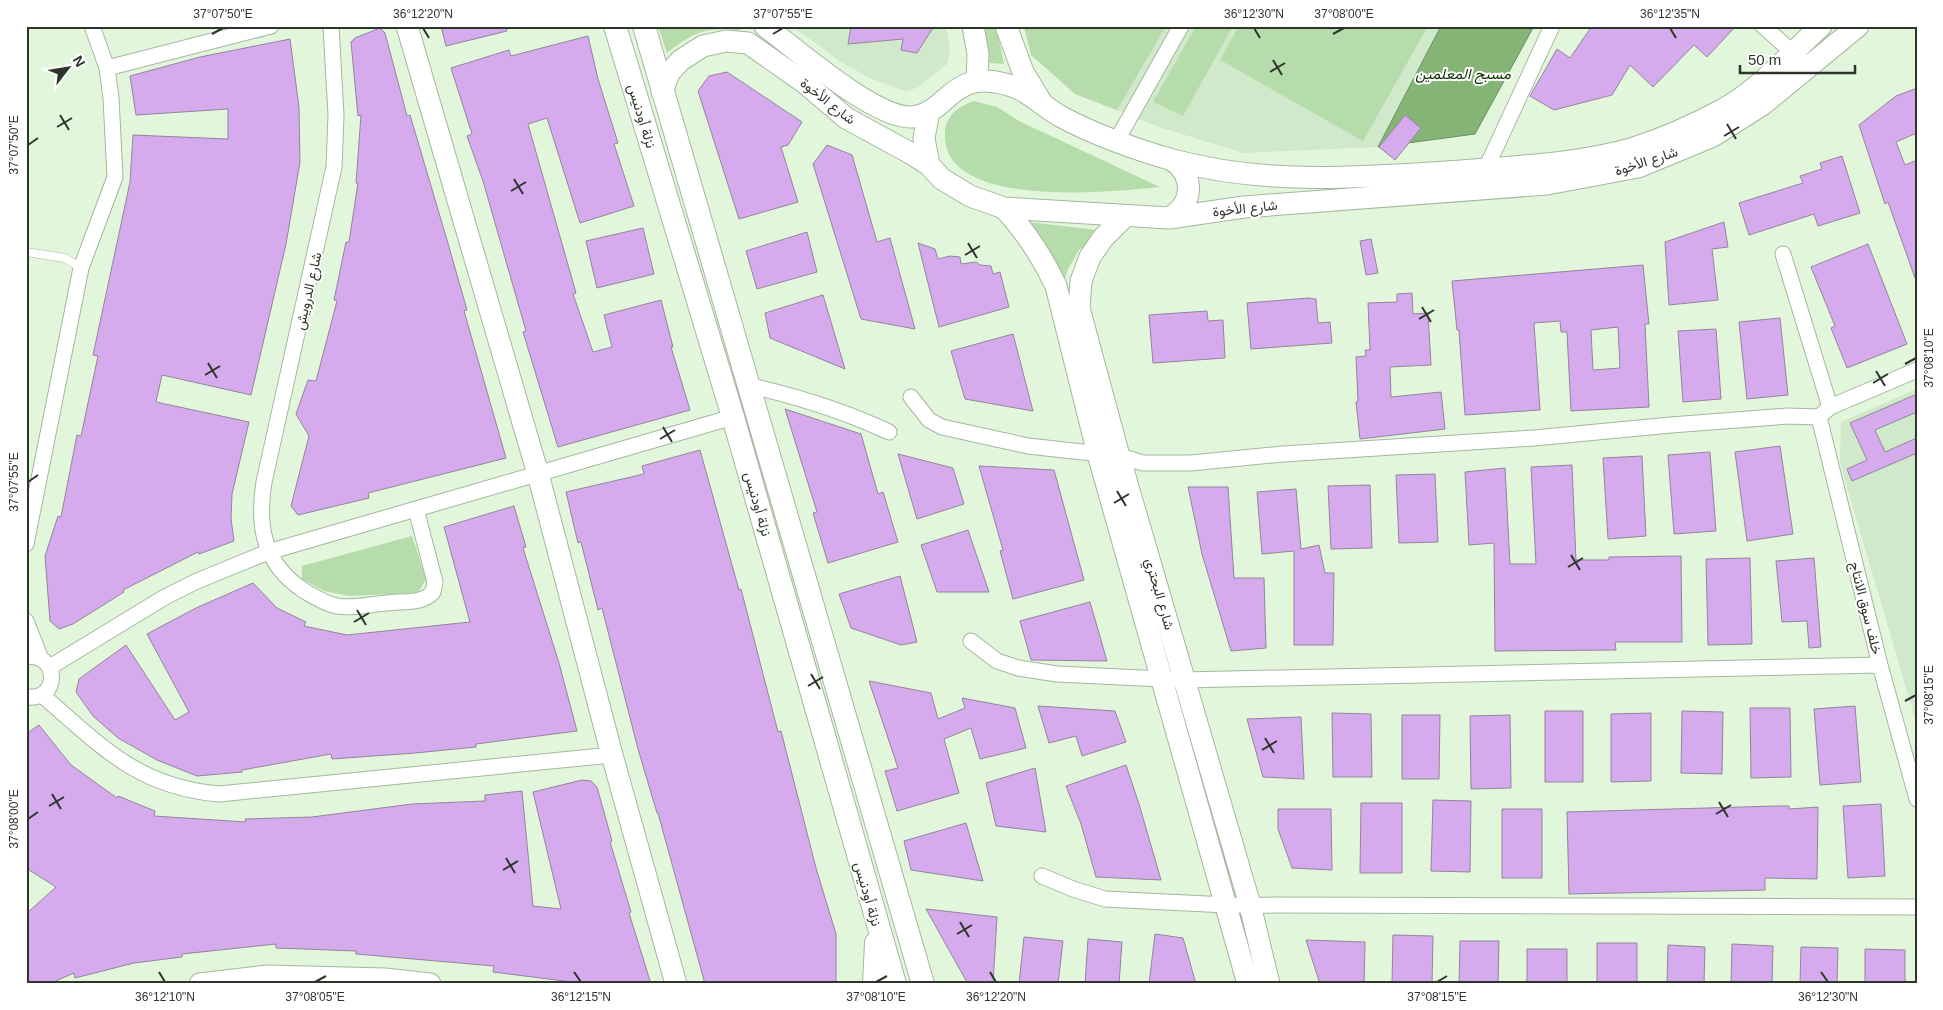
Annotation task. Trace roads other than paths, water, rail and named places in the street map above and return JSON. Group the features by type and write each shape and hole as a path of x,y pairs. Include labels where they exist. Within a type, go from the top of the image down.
{"main road":[{"path":"408,26 538,474 612,756 676,984"},
{"name":"نزلة أودنيس","path":"615,26 733,417 895,984"},
{"path":"644,26 923,984"},
{"name":"شارع الأخوة","path":"766,26 856,94 883,109 899,115 914,117 929,111 955,89 977,81 991,81 1012,86 1061,116 1117,140 1172,160 1227,173 1286,179 1549,164 1635,147 1726,108 1748,93 1821,26"},
{"path":"973,26 978,54 977,81"},
{"path":"1006,26 1023,72 1042,103"},
{"name":"شارع الأخوة","path":"662,92 670,73 681,60 703,46 726,40 748,43 805,83 846,118 929,165 954,187 970,196 1004,208 1169,218 1244,207 1547,184 1638,167 1713,136 1762,104 1858,26"},
{"path":"929,111 924,138 929,165"},
{"path":"1169,218 1183,207 1189,190 1185,172 1172,160"},
{"path":"1004,208 1028,234 1044,260 1056,286 1098,454 1174,679 1227,905 1248,984"},
{"name":"شارع البحتري","path":"1125,216 1103,238 1090,257 1081,281 1079,308 1119,456 1174,679 1250,905 1269,984"},
{"path":"874,984 876,922"},
{"path":"200,984 267,976 385,978 430,984"}],"street":[{"path":"26,544 81,268 115,177 111,98 107,68 92,26"},
{"path":"107,68 271,26"},
{"name":"شارع الدرويش","path":"268,552 261,510 264,482 334,167 336,114 331,26"},
{"path":"1117,140 1181,26"},
{"path":"1478,189 1485,169 1552,26"},
{"path":"1763,26 1808,66"},
{"name":"خلف سوق الانتاج","path":"1783,254 1824,412 1880,665 1917,799"},
{"path":"911,397 929,420 942,427 1028,446 1119,456 1143,463 1191,464 1283,454 1534,438 1824,412 1917,370"},
{"path":"748,385 782,393 862,419 889,432"},
{"path":"39,661 197,581 268,552 733,417"},
{"path":"268,552 281,571 298,586 310,595 338,606 426,598 434,592 435,582 416,509"},
{"path":"26,621 39,661 51,682 32,698 132,769 165,785 200,793 218,794 612,756"},
{"path":"971,641 988,656 1018,668 1057,674 1174,679 1880,665"},
{"path":"1042,876 1073,889 1105,899 1227,905 1917,907"}],"lane":[{"path":"26,252 65,258 81,268"}],"water":[{"name":"مسبح المعلمين","path":"1441,26 1534,26 1475,134 1378,147"}]}
